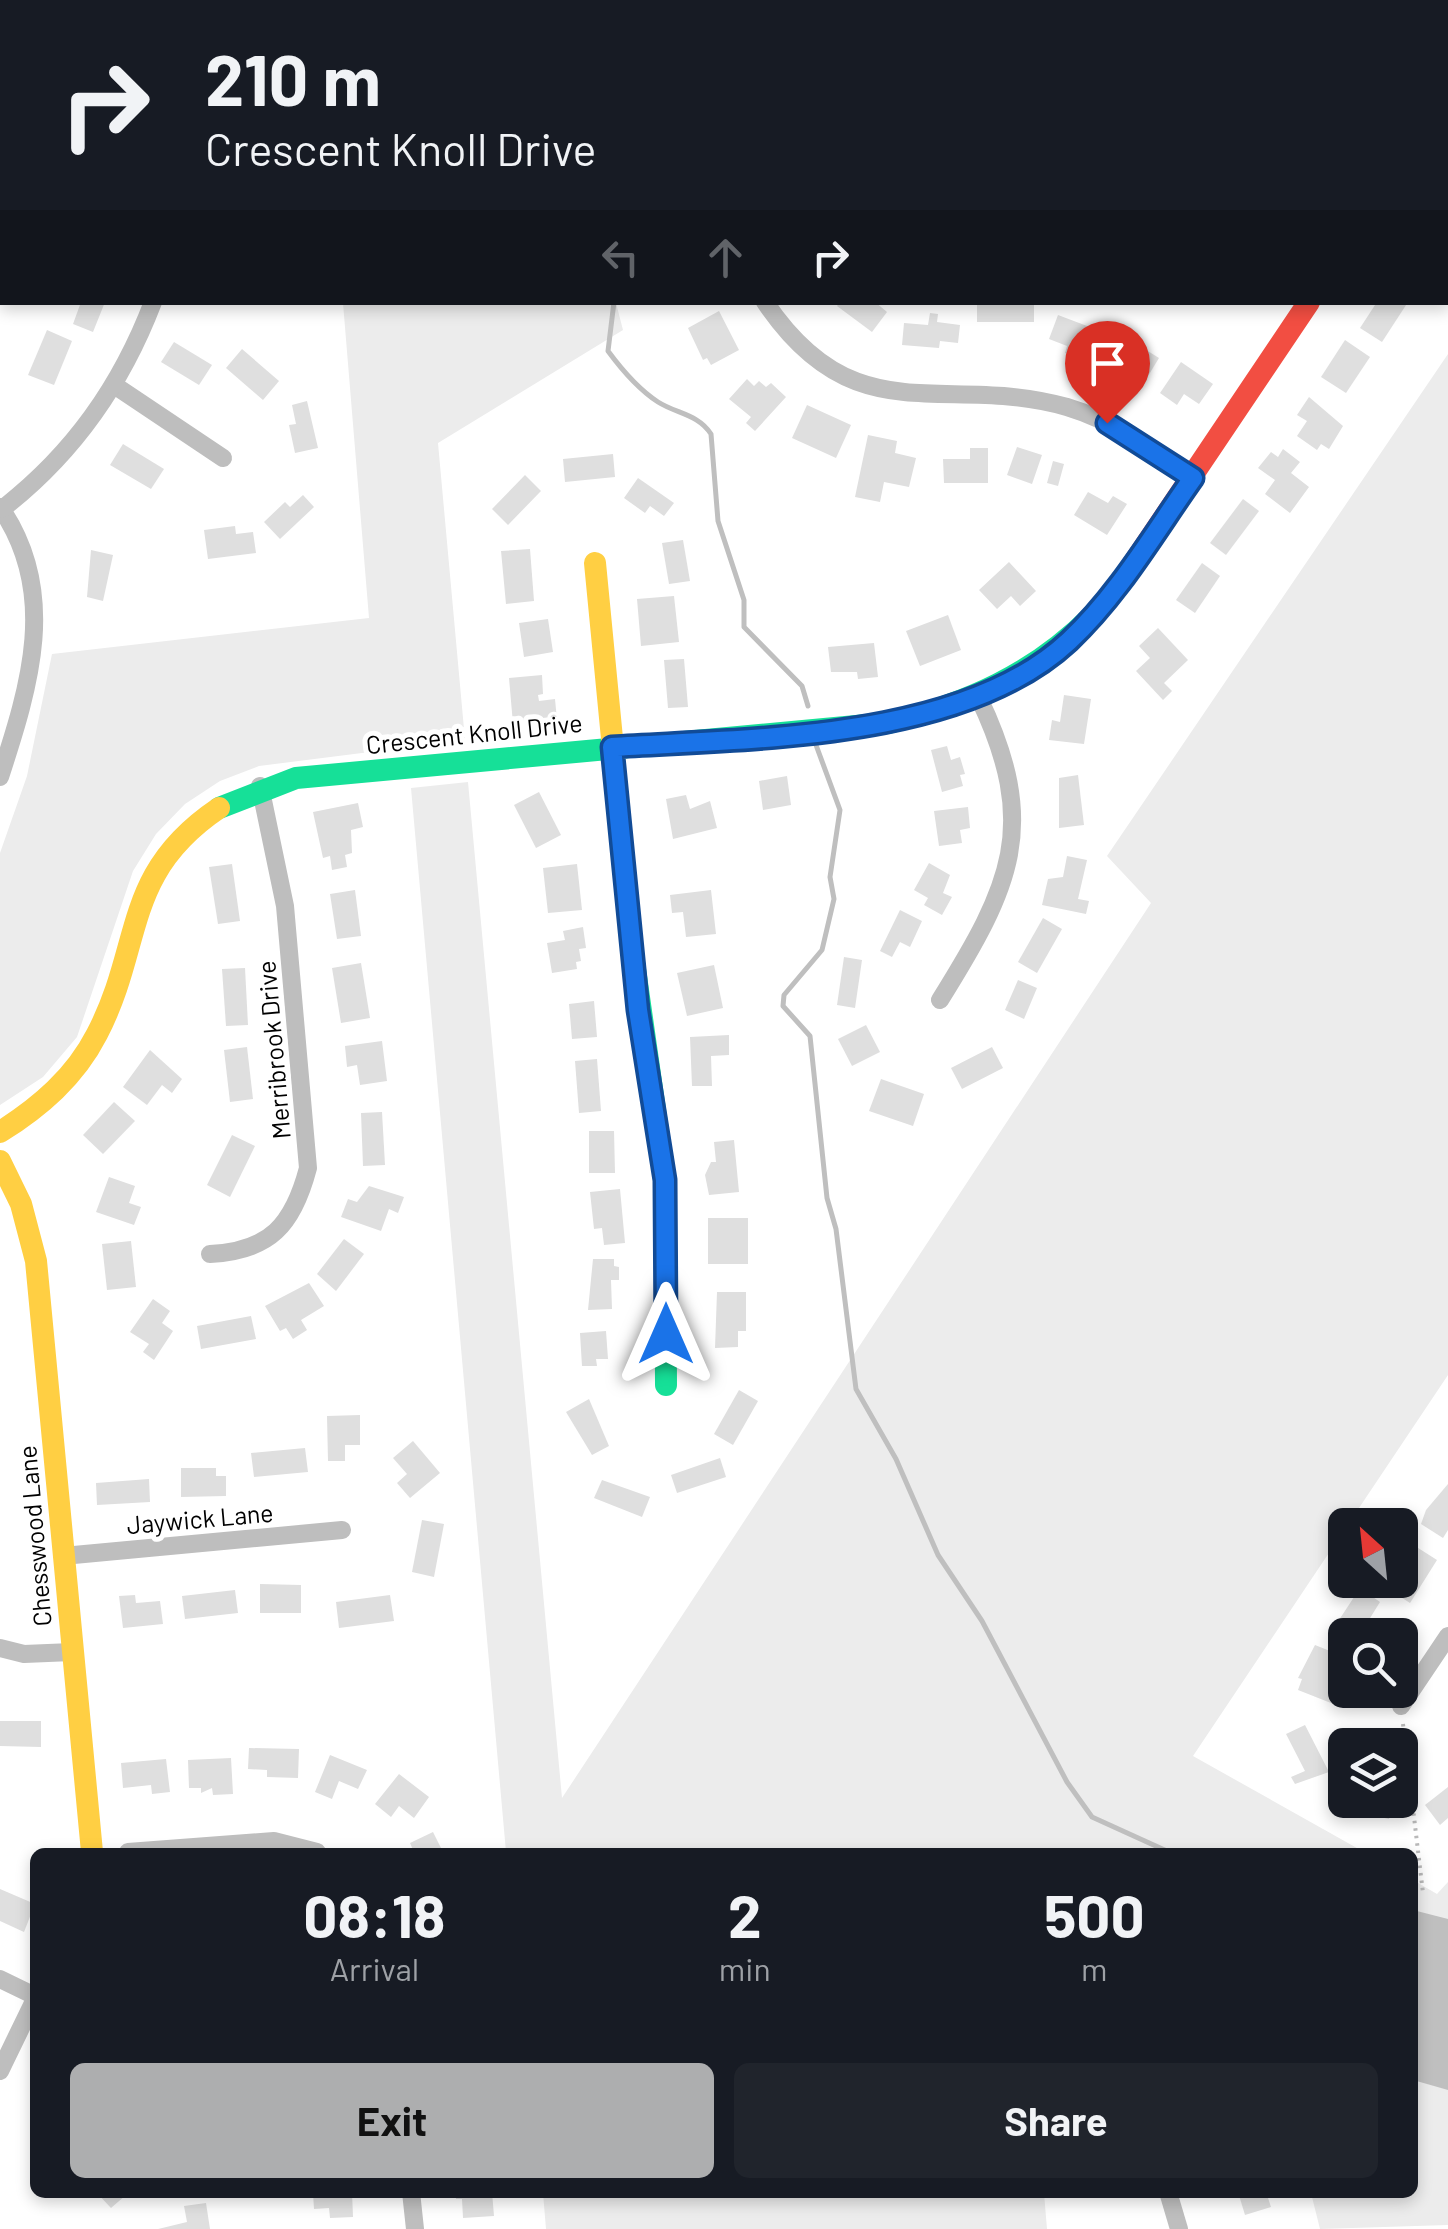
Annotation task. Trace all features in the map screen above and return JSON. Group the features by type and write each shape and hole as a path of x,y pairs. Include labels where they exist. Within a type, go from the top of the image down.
{"street":[{"path":"0,777 24,689 36,614 26,553 1,508 55,464 114,386 152,305"},
{"path":"767,305 798,344 849,378 902,393 1022,399 1067,407 1124,432 1193,478"},
{"name":"Crescent Knoll Drive","path":"0,1132 66,1082 94,1042 115,995 138,907 176,841 215,807 260,786 296,778 888,723 979,698 1043,662 1086,624 1193,478 1308,305"},
{"path":"114,386 223,458"},
{"path":"594,563 638,1010 665,1180 666,1385"},
{"path":"940,1000 988,920 1002,886 1013,832 1006,762 979,698"},
{"name":"Merribrook Drive","path":"210,1254 238,1252 270,1237 296,1207 308,1168 285,906 260,786"},
{"name":"Chesswood Lane","path":"0,1161 21,1204 36,1261 92,1848"},
{"name":"Jaywick Lane","path":"63,1556 342,1530"},
{"path":"1418,1681 1448,1636"},
{"path":"0,1648 24,1654 72,1652"},
{"path":"176,1848 259,1841 296,1848"},
{"path":"0,1979 30,1995"},
{"path":"0,2071 30,2008"},
{"path":"412,2198 415,2229"},
{"path":"1170,2198 1178,2229"}],"path":[{"path":"1401,1708 1417,1848"},
{"path":"1418,1857 1422,1893"}],"shaded area":[{"path":"343,305 617,305 623,330 438,443 465,740 259,766 220,781 185,804 156,834 133,871 77,1037 43,1077 0,1105 0,853 27,776 52,654 369,618"},
{"path":"1448,354 1448,1375 1359,1508 1328,1508 1328,1554 1193,1756 1357,1848 506,1848 411,788 468,782 562,1798 1151,903 1107,856"},
{"path":"1448,1882 1448,2225 1320,2229 1312,2198 1418,2198 1418,1883 1437,1894"},
{"path":"1418,1911 1448,1919 1448,2090 1418,2081"},
{"path":"543,2198 1044,2198 1047,2229 546,2229"}],"building":[{"path":"80,305 104,305 93,332 73,324"},
{"path":"879,305 887,312 872,332 837,306"},
{"path":"977,305 1034,305 1034,322 977,322"},
{"path":"1375,305 1406,305 1382,342 1360,328"},
{"path":"719,311 739,350 711,365 707,358 703,360 688,328"},
{"path":"930,313 938,314 937,322 960,325 958,343 940,341 939,348 902,345 904,323 928,325"},
{"path":"1058,315 1095,329 1084,360 1065,353 1067,346 1049,339"},
{"path":"47,330 72,341 54,385 28,375"},
{"path":"1122,335 1159,358 1145,381 1108,357"},
{"path":"1345,340 1370,357 1346,393 1321,377"},
{"path":"174,342 212,365 199,385 161,362"},
{"path":"242,349 279,381 263,400 226,368"},
{"path":"1181,362 1213,384 1199,404 1184,394 1177,405 1160,393"},
{"path":"747,379 754,386 759,381 766,387 771,383 786,397 755,431 746,423 751,417 729,399"},
{"path":"1309,397 1343,426 1329,449 1321,444 1317,450 1297,436 1307,421 1297,415"},
{"path":"307,401 318,448 295,453 289,425 296,424 292,405"},
{"path":"807,405 851,425 836,458 792,438"},
{"path":"868,435 897,441 895,453 916,458 909,487 884,482 880,502 855,497"},
{"path":"123,444 164,469 151,489 110,465"},
{"path":"1017,447 1042,455 1032,484 1007,475"},
{"path":"970,448 988,448 988,483 944,483 943,459 970,459"},
{"path":"1283,449 1300,462 1291,473 1309,487 1290,513 1265,494 1275,480 1258,468 1271,452 1278,457"},
{"path":"613,454 615,477 565,482 563,459"},
{"path":"1053,461 1064,464 1058,486 1047,483"},
{"path":"525,475 541,491 508,525 492,509"},
{"path":"638,478 674,503 664,516 650,506 645,513 624,498"},
{"path":"1088,492 1108,503 1113,496 1127,504 1107,535 1074,515"},
{"path":"303,495 314,507 280,539 264,522 285,502 290,507"},
{"path":"1243,499 1259,511 1226,555 1210,543"},
{"path":"235,526 236,534 253,532 256,553 208,559 204,530"},
{"path":"683,540 690,581 669,584 662,543"},
{"path":"530,549 534,601 506,604 501,551"},
{"path":"91,550 113,555 103,601 87,597"},
{"path":"1009,562 1036,591 1020,606 1011,596 997,609 979,590"},
{"path":"1202,563 1220,576 1195,613 1176,600"},
{"path":"674,596 679,642 641,646 637,599"},
{"path":"948,615 961,650 920,666 906,631"},
{"path":"548,619 553,652 524,657 519,623"},
{"path":"1158,628 1188,660 1164,683 1172,691 1163,700 1136,671 1150,658 1139,646"},
{"path":"874,643 878,677 858,679 857,672 831,672 828,647"},
{"path":"684,659 688,707 668,708 664,660"},
{"path":"542,675 543,694 538,695 539,701 555,699 557,720 513,724 509,678"},
{"path":"1064,695 1091,699 1084,744 1049,740 1052,720 1060,722"},
{"path":"947,746 951,760 960,757 965,774 960,775 963,786 942,792 931,750"},
{"path":"1078,775 1084,825 1059,828 1059,778"},
{"path":"787,776 791,805 763,810 759,781"},
{"path":"539,792 561,835 536,848 514,805"},
{"path":"686,795 690,809 710,801 717,828 673,839 666,799"},
{"path":"358,803 363,827 351,830 352,853 345,855 347,867 332,870 330,856 323,858 313,812"},
{"path":"968,807 970,828 960,830 962,843 939,846 934,811"},
{"path":"1067,856 1087,860 1078,899 1089,901 1086,914 1042,905 1048,879 1063,877"},
{"path":"929,863 950,875 943,893 952,897 942,915 924,905 928,898 914,890"},
{"path":"232,864 240,921 218,924 209,867"},
{"path":"577,864 582,910 548,913 543,868"},
{"path":"355,890 361,936 337,939 330,894"},
{"path":"711,890 716,934 686,937 683,912 672,913 670,895"},
{"path":"900,910 922,921 910,947 900,942 892,957 880,951"},
{"path":"1043,918 1062,929 1037,973 1018,962"},
{"path":"583,927 586,948 579,949 581,961 576,962 577,969 552,973 547,943 565,940 563,931"},
{"path":"844,957 862,960 855,1008 837,1005"},
{"path":"361,963 370,1018 341,1023 332,968"},
{"path":"714,965 723,1008 687,1016 677,973"},
{"path":"245,968 248,1025 226,1026 222,969"},
{"path":"1018,980 1037,988 1024,1019 1005,1010"},
{"path":"594,1001 597,1037 572,1039 569,1004"},
{"path":"866,1025 880,1052 852,1066 838,1039"},
{"path":"729,1035 729,1055 711,1056 712,1086 692,1086 690,1037"},
{"path":"382,1041 387,1081 360,1085 357,1065 347,1067 345,1046"},
{"path":"247,1047 253,1099 230,1102 224,1050"},
{"path":"992,1047 1003,1068 962,1089 951,1068"},
{"path":"150,1050 182,1079 172,1093 162,1085 147,1105 123,1087"},
{"path":"597,1059 601,1111 579,1113 575,1061"},
{"path":"881,1079 924,1094 913,1126 869,1111"},
{"path":"114,1102 135,1121 103,1154 83,1135"},
{"path":"382,1112 385,1165 363,1166 361,1113"},
{"path":"589,1131 614,1131 615,1173 589,1173"},
{"path":"232,1135 255,1146 230,1197 207,1185"},
{"path":"734,1140 739,1192 709,1195 705,1175 711,1162 716,1162 714,1142"},
{"path":"109,1177 135,1186 129,1203 141,1207 134,1225 96,1212"},
{"path":"369,1186 404,1197 398,1213 389,1209 381,1231 341,1217 348,1199 357,1202"},
{"path":"620,1189 625,1243 604,1245 602,1228 594,1229 590,1192"},
{"path":"708,1218 748,1218 748,1264 708,1264"},
{"path":"344,1239 364,1254 336,1291 317,1274"},
{"path":"131,1241 136,1287 107,1290 102,1244"},
{"path":"593,1259 614,1259 614,1266 619,1267 619,1280 611,1280 612,1309 588,1310"},
{"path":"309,1283 324,1306 301,1320 307,1330 293,1339 286,1328 280,1331 265,1306"},
{"path":"717,1292 746,1292 746,1331 738,1331 738,1347 715,1348"},
{"path":"153,1299 170,1311 162,1323 173,1331 154,1360 143,1352 149,1344 130,1332"},
{"path":"251,1316 256,1339 201,1349 197,1326"},
{"path":"606,1331 608,1359 596,1359 597,1366 582,1366 580,1333"},
{"path":"739,1390 758,1401 733,1445 714,1434"},
{"path":"589,1399 609,1446 592,1455 566,1412"},
{"path":"360,1415 360,1445 345,1445 345,1461 328,1461 327,1416"},
{"path":"413,1441 440,1473 410,1498 397,1483 407,1474 393,1458"},
{"path":"305,1448 308,1472 254,1477 251,1453"},
{"path":"720,1458 726,1477 677,1493 671,1475"},
{"path":"181,1468 216,1468 216,1476 226,1476 226,1496 181,1497"},
{"path":"149,1479 150,1502 97,1505 96,1483"},
{"path":"602,1480 650,1497 642,1517 594,1498"},
{"path":"1448,1484 1448,1530 1443,1538 1421,1524 1426,1510"},
{"path":"422,1520 444,1524 434,1577 412,1572"},
{"path":"1418,1548 1437,1560 1418,1590"},
{"path":"260,1584 301,1585 301,1613 260,1613"},
{"path":"235,1590 238,1613 185,1619 182,1596"},
{"path":"135,1595 136,1603 160,1601 163,1624 123,1628 119,1596"},
{"path":"390,1595 394,1621 339,1628 336,1602"},
{"path":"1353,1598 1374,1598 1380,1602 1370,1618 1340,1618"},
{"path":"1315,1645 1328,1650 1328,1702 1298,1690 1302,1679 1298,1678"},
{"path":"0,1721 41,1721 41,1747 0,1746"},
{"path":"1305,1725 1328,1772 1295,1784 1291,1777 1305,1771 1286,1734"},
{"path":"249,1748 299,1749 298,1778 267,1777 267,1770 248,1769"},
{"path":"330,1755 367,1770 358,1789 339,1781 332,1799 315,1792"},
{"path":"231,1758 233,1794 213,1795 212,1788 201,1793 201,1788 189,1788 188,1760"},
{"path":"166,1759 170,1792 152,1794 151,1785 123,1788 121,1763"},
{"path":"399,1774 429,1797 414,1818 399,1806 391,1817 375,1804"},
{"path":"1448,1787 1448,1818 1440,1825 1425,1805"},
{"path":"433,1832 441,1848 412,1848 410,1843"},
{"path":"0,1889 30,1902 24,1932 0,1921"},
{"path":"102,2198 123,2198 111,2208"},
{"path":"313,2198 352,2198 353,2217 330,2218 329,2208 314,2209"},
{"path":"492,2198 494,2216 463,2218 462,2199 456,2199"},
{"path":"1240,2198 1268,2198 1271,2207 1245,2215"},
{"path":"206,2203 210,2229 158,2229 187,2222 184,2206"}],"waterway":[{"path":"614,305 608,351 651,397 694,418 711,434 718,521 744,600 744,627 802,686 808,706"},
{"path":"816,745 840,810 830,877 834,899 822,950 784,995 783,1006 810,1036 827,1198 836,1229 856,1389 896,1459 938,1555 982,1621 1067,1782 1092,1817 1160,1848"}],"traffic: fast":[{"path":"219,808 296,778 888,723 945,706 998,684 1047,655 1092,616"},
{"path":"633,955 665,1180 666,1385"}],"traffic: slow":[{"path":"595,563 633,955"},
{"path":"0,1132 55,1090 88,1050 112,1001 150,885 165,858 219,808"},
{"path":"0,1161 21,1204 36,1261 92,1848"}],"traffic: jam":[{"path":"1092,616 1114,592 1307,305"}],"route":[{"path":"666,1334 665,1180 638,1010 612,747 888,723 957,707 1043,662 1066,644 1114,592 1193,478 1156,450 1107,423"}]}
